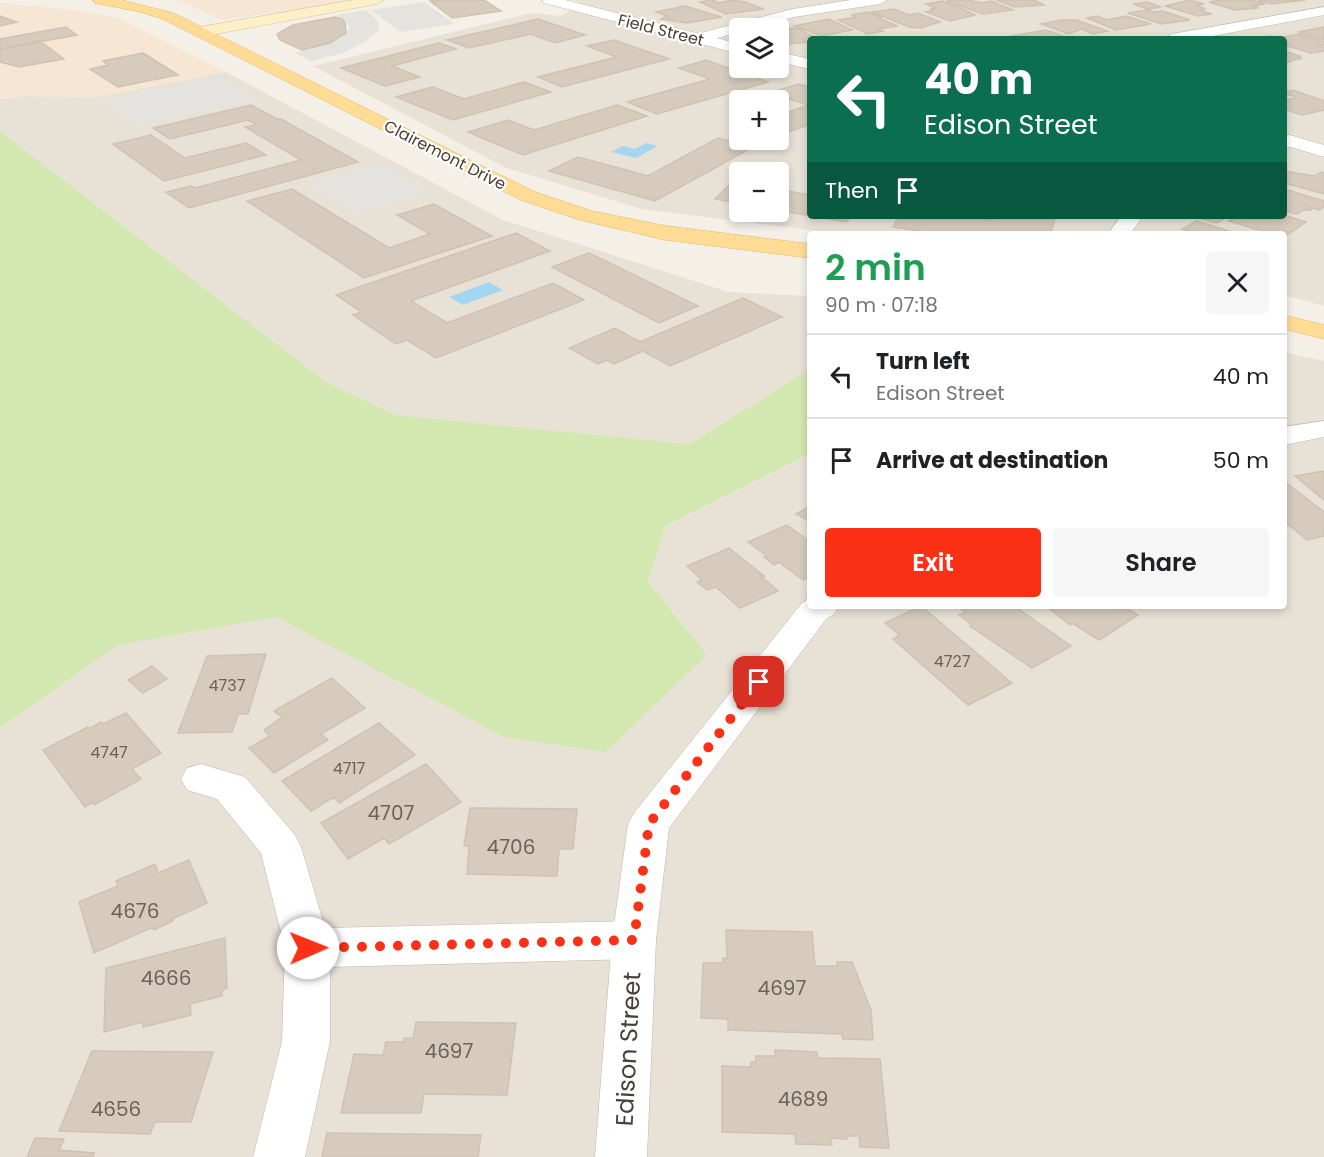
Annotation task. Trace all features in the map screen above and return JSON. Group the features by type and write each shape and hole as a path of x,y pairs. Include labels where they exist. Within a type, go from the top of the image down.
{"main road":[{"name":"Clairemont Drive","path":"100,0 168,16 528,196 587,216 666,232 807,251"},
{"path":"200,32 377,0"},
{"path":"1287,323 1324,332"}],"street":[{"name":"Field Street","path":"549,0 729,47"},
{"path":"694,39 793,13 880,0"},
{"path":"1188,36 1324,11"},
{"path":"789,59 807,63"},
{"path":"1287,141 1324,133"},
{"path":"1287,141 1324,151"},
{"path":"1287,435 1324,429"},
{"name":"Edison Street","path":"621,1157 634,940 649,824 817,609"},
{"path":"201,779 231,788 280,847 308,948 306,1041 279,1157"},
{"path":"308,948 634,940"}],"shaded area":[{"path":"176,0 358,0 223,20"},
{"path":"573,0 1324,0 1324,306 1287,296 1287,231 817,231 745,222 789,222 789,162 729,162 729,220 642,209 506,168 313,66 532,13 561,16 582,3"},
{"path":"424,2 455,24 400,32 371,10"},
{"path":"0,3 83,11 118,18 226,72 96,97 25,96 0,99"},
{"path":"366,10 377,20 379,30 366,41 343,53 311,61 295,53 341,38 350,27 337,15"},
{"path":"226,72 503,220 729,292 807,296 807,371 689,444 396,415 326,382 0,131 0,99 25,96 96,97"},
{"path":"218,76 258,99 138,126 102,100"},
{"path":"379,164 430,191 357,213 307,184"},
{"path":"1287,353 1324,361 1324,1157 0,1157 0,728 118,645 276,616 504,737 707,655 648,582 665,526 807,455 807,609 1287,609"}],"green space":[{"path":"0,131 326,382 396,415 689,444 807,371 807,455 665,526 648,582 707,655 605,752 504,737 276,617 118,645 0,728"}],"water":[{"path":"646,143 658,146 636,158 611,152 623,146 635,149"},
{"path":"489,282 503,290 463,305 449,297"}],"building":[{"path":"484,0 501,11 452,18 430,1"},
{"path":"712,0 719,3 732,0 745,2 764,9 726,14 700,2"},
{"path":"967,0 983,3 991,1 1013,10 983,14 946,1"},
{"path":"996,0 1034,0 1044,5 1015,7"},
{"path":"1190,0 1204,4 1197,5 1205,9 1199,10 1212,14 1198,16 1165,6"},
{"path":"1252,0 1265,4 1253,6 1259,8 1235,10 1209,2"},
{"path":"1258,0 1306,0 1271,4"},
{"path":"942,1 975,15 950,21 926,12 936,8 926,4"},
{"path":"1147,2 1161,7 1148,9 1133,4"},
{"path":"685,6 722,17 687,23 661,19 667,16 656,12"},
{"path":"894,9 909,15 918,13 940,22 920,28 909,27 872,12"},
{"path":"1147,10 1163,11 1190,20 1161,24 1128,13"},
{"path":"868,12 897,26 878,29 883,31 868,34 838,20 857,17 851,15"},
{"path":"0,16 17,22 0,26"},
{"path":"1097,16 1106,20 1126,16 1151,24 1116,30 1087,18"},
{"path":"335,17 342,19 345,23 346,33 330,43 302,50 280,40 277,34 293,25"},
{"path":"538,19 585,35 555,43 531,34 469,48 447,40"},
{"path":"829,19 852,30 822,36 794,26"},
{"path":"1076,20 1108,31 1093,34 1081,29 1069,34 1041,24"},
{"path":"66,27 77,35 0,49 0,39"},
{"path":"1324,27 1324,40 1299,32"},
{"path":"796,28 812,36 803,39 807,42 789,44 789,29"},
{"path":"1046,30 1063,36 1012,36"},
{"path":"1299,34 1324,42 1324,45 1319,46 1324,48 1324,51 1311,53 1287,46 1287,36"},
{"path":"614,40 669,59 562,87 538,77 617,57 587,46"},
{"path":"40,41 64,59 19,67 0,62 0,49"},
{"path":"439,43 456,49 392,66 420,77 385,86 341,68"},
{"path":"1287,52 1300,56 1297,57 1302,58 1287,62"},
{"path":"143,53 178,75 118,87 90,69 108,65 103,61"},
{"path":"706,60 729,68 729,78 757,78 768,82 740,90 729,90 729,93 657,114 627,102 710,79 679,68"},
{"path":"524,82 551,92 453,120 396,97 433,87 464,99"},
{"path":"798,84 807,86 807,105 789,99 789,90 779,90"},
{"path":"1293,90 1324,101 1324,110 1302,115 1287,110 1287,100 1298,98 1287,94"},
{"path":"251,105 358,162 189,208 166,192 191,186 195,188 301,160 245,127 257,125 248,120 170,139 153,128"},
{"path":"617,105 647,116 523,155 468,132 508,120 534,130"},
{"path":"807,105 807,125 789,132 789,112"},
{"path":"151,135 185,158 246,143 266,155 164,181 113,144"},
{"path":"718,138 729,141 729,150 748,150 655,201 549,171 578,157 648,176"},
{"path":"1287,171 1315,176 1321,172 1324,173 1324,194 1287,184"},
{"path":"729,185 729,201 715,199"},
{"path":"292,189 389,248 430,234 397,215 434,204 492,236 364,278 247,201"},
{"path":"1287,190 1324,201 1324,207 1319,210 1309,207 1311,210 1303,210 1297,214 1287,212"},
{"path":"789,191 807,194 807,215 789,212"},
{"path":"1287,216 1306,222 1287,235 1287,231 1263,231 1229,221 1232,219 1287,219"},
{"path":"830,219 849,219 846,222"},
{"path":"897,219 1055,219 1051,231 921,231 893,227"},
{"path":"1203,219 1223,219 1217,223"},
{"path":"1196,221 1228,231 1189,231 1182,229"},
{"path":"516,233 550,251 411,301 447,323 553,283 584,300 436,358 407,340 396,344 353,315 362,312 336,295"},
{"path":"589,253 698,306 659,323 552,267"},
{"path":"743,298 782,317 670,366 643,351 614,364 607,360 598,364 569,348 615,328 640,342"},
{"path":"1324,471 1324,500 1295,476"},
{"path":"1287,483 1324,512 1324,536 1307,540 1287,523"},
{"path":"807,508 807,520 796,514"},
{"path":"787,525 807,540 807,578 803,580 779,562 774,565 764,557 767,556 748,542"},
{"path":"729,548 764,576 761,576 778,591 740,608 716,587 707,590 697,582 702,580 687,566"},
{"path":"915,609 925,609 1012,683 968,705 893,639 900,635 885,623"},
{"path":"961,609 1018,609 1071,646 1032,668 970,626 972,625 959,615 965,612"},
{"path":"1050,609 1127,609 1138,615 1099,640 1072,623 1070,625"},
{"path":"266,654 248,714 238,714 232,732 178,733 207,656"},
{"path":"152,666 167,679 143,693 128,680"},
{"path":"332,678 365,708 321,734 328,740 274,773 249,748 270,736 264,730 282,717 274,711"},
{"path":"126,713 161,753 132,769 141,779 94,805 93,802 85,807 43,750 88,727 89,729 101,722 103,724"},
{"path":"379,723 415,755 339,803 334,797 311,811 282,781"},
{"path":"426,764 461,802 389,844 384,838 348,859 321,823"},
{"path":"470,808 577,809 573,849 559,849 557,876 467,874 469,846 464,846"},
{"path":"189,860 207,903 154,930 153,927 94,953 79,902 118,886 116,881 155,864 158,873"},
{"path":"726,930 812,932 815,966 837,966 837,962 852,962 871,1010 873,1040 843,1039 842,1034 728,1030 728,1019 701,1018 703,963 723,963 723,958 727,958"},
{"path":"225,938 227,988 222,990 222,996 190,1004 191,1015 143,1027 143,1022 104,1032 106,968"},
{"path":"416,1022 516,1023 507,1095 424,1094 421,1113 341,1113 354,1054 383,1055 386,1042 404,1042 404,1038 413,1038"},
{"path":"775,1050 817,1052 818,1058 880,1059 889,1148 860,1147 859,1136 846,1136 847,1139 830,1138 832,1145 796,1144 795,1134 722,1132 722,1066 751,1067 751,1062 756,1062 756,1056 775,1056"},
{"path":"92,1051 213,1052 191,1122 155,1122 150,1134 59,1131"},
{"path":"327,1133 481,1135 478,1157 322,1157"},
{"path":"35,1138 64,1139 59,1150 94,1153 93,1157 27,1157"}],"route":[{"path":"308,948 634,940 649,824 759,682"}]}
